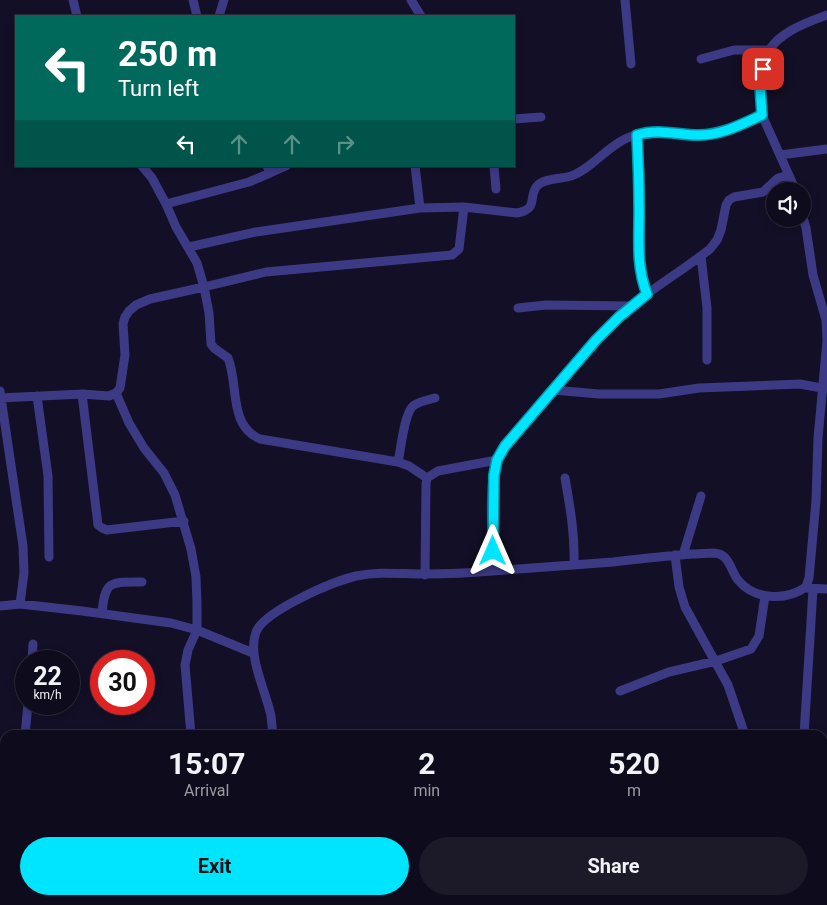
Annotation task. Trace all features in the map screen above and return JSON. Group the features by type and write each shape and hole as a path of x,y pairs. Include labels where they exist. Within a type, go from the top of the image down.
{"street":[{"path":"73,0 77,15"},
{"path":"192,0 197,15"},
{"path":"219,15 224,0"},
{"path":"411,0 420,15"},
{"path":"625,0 631,64"},
{"path":"793,182 762,115 760,86 769,50 776,40 790,30 827,15"},
{"path":"701,59 734,50 769,50"},
{"path":"189,247 256,232 420,208 524,211 532,203 538,185 572,176 626,138 661,131 687,135 714,134 762,115"},
{"path":"515,119 541,117"},
{"path":"637,135 640,202 639,263 640,275 647,294"},
{"path":"780,155 827,149"},
{"path":"143,167 152,178 176,227 197,263 209,313 211,344 228,358 238,414 243,426 251,435 260,439 398,462 409,466 427,478"},
{"path":"166,204 249,182 269,170 282,167"},
{"path":"416,167 420,208"},
{"path":"494,167 496,189"},
{"path":"493,571 492,492 497,460 505,446 596,340 631,306 710,249 717,240 721,230 728,200 741,195 763,192 778,178 790,175"},
{"path":"20,604 24,573 22,546 0,396 82,394 109,396 116,393 120,388 125,361 123,324 129,311 136,305 150,299 266,272 452,255 459,249 464,208"},
{"path":"804,227 813,275 826,320 827,341 825,389 818,438 816,501 809,578 806,587 808,588 809,676 804,730"},
{"path":"701,256 707,308 707,360"},
{"path":"518,308 546,305 631,306"},
{"path":"553,390 599,394 658,394 698,388 800,384 825,389"},
{"path":"116,393 129,423 139,440 168,480 184,521 196,577 198,630 188,650 185,665 192,730"},
{"path":"82,394 98,525 107,530 184,521"},
{"path":"37,396 48,476 48,557"},
{"path":"398,462 407,415 412,407 419,402 435,398"},
{"path":"425,574 427,478 438,471 497,460"},
{"path":"565,478 573,516 575,539 574,564"},
{"path":"701,496 679,555 679,587 685,607 728,686 743,730"},
{"path":"272,730 271,716 253,653 256,632 263,621 278,609 329,585 355,576 382,572 425,574 493,571 715,553 722,555 727,560 737,579 744,586 764,596 779,597 792,595 808,588 827,589"},
{"path":"102,613 106,588 121,582 142,582"},
{"path":"620,691 669,672 716,661 751,649 756,644 759,636 764,596"},
{"path":"0,606 20,604 102,613 171,624 198,630 253,653"},
{"path":"33,644 33,650"},
{"path":"25,730 27,715"}],"route":[{"path":"493,551 492,492 497,460 505,446 596,340 619,317 647,294 640,275 639,263 640,202 637,135 661,131 687,135 714,134 731,129 762,115 760,86 763,69"}]}
